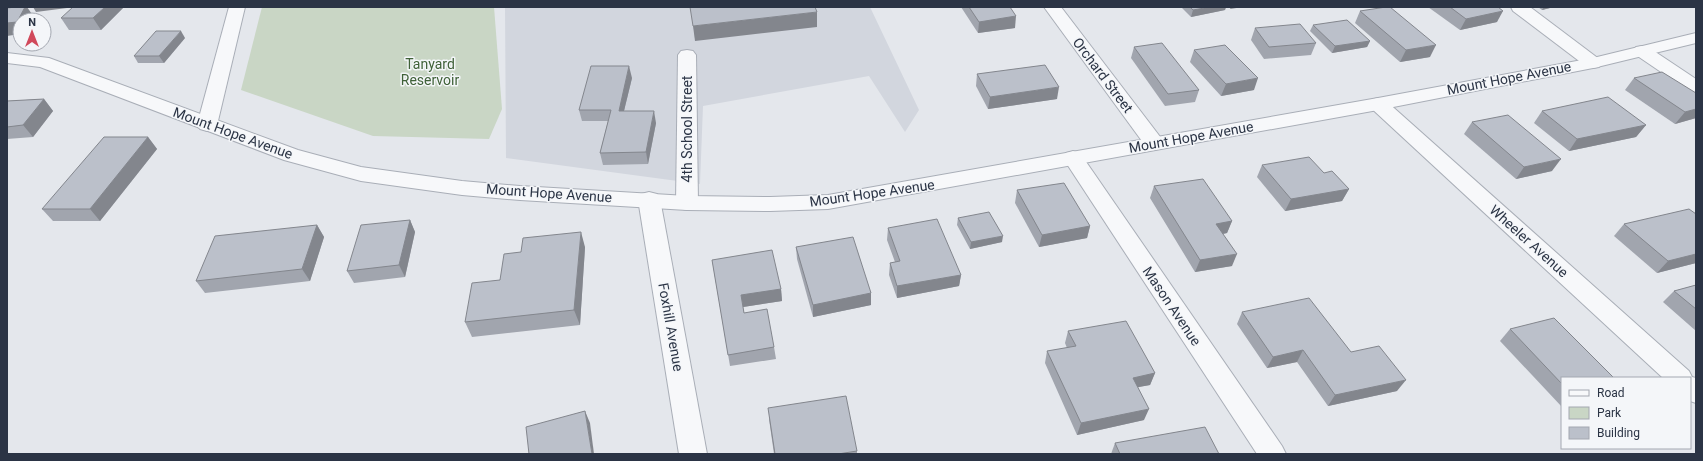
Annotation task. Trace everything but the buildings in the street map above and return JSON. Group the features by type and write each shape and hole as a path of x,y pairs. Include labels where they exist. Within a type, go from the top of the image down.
{"street":[{"path":"207,125 237,7"},
{"name":"Orchard Street","path":"1052,7 1154,143"},
{"path":"1519,7 1593,62"},
{"name":"Mount Hope Avenue","path":"7,58 43,62 207,125 291,155 370,176 462,188 687,202 770,204 828,202 938,183 1378,104 1593,62 1696,38"},
{"path":"1642,51 1696,87"},
{"name":"4th School Street","path":"687,55 687,202"},
{"name":"Wheeler Avenue","path":"1378,104 1679,377"},
{"name":"Mason Avenue","path":"1073,158 1272,454"},
{"name":"Foxhill Avenue","path":"649,199 694,454"}],"shaded area":[{"path":"505,7 870,7 919,110 905,132 869,76 703,106 700,184 506,158"}],"green space":[{"name":"Tanyard Reservoir","path":"262,7 494,7 502,109 489,139 373,136 241,90"}]}
